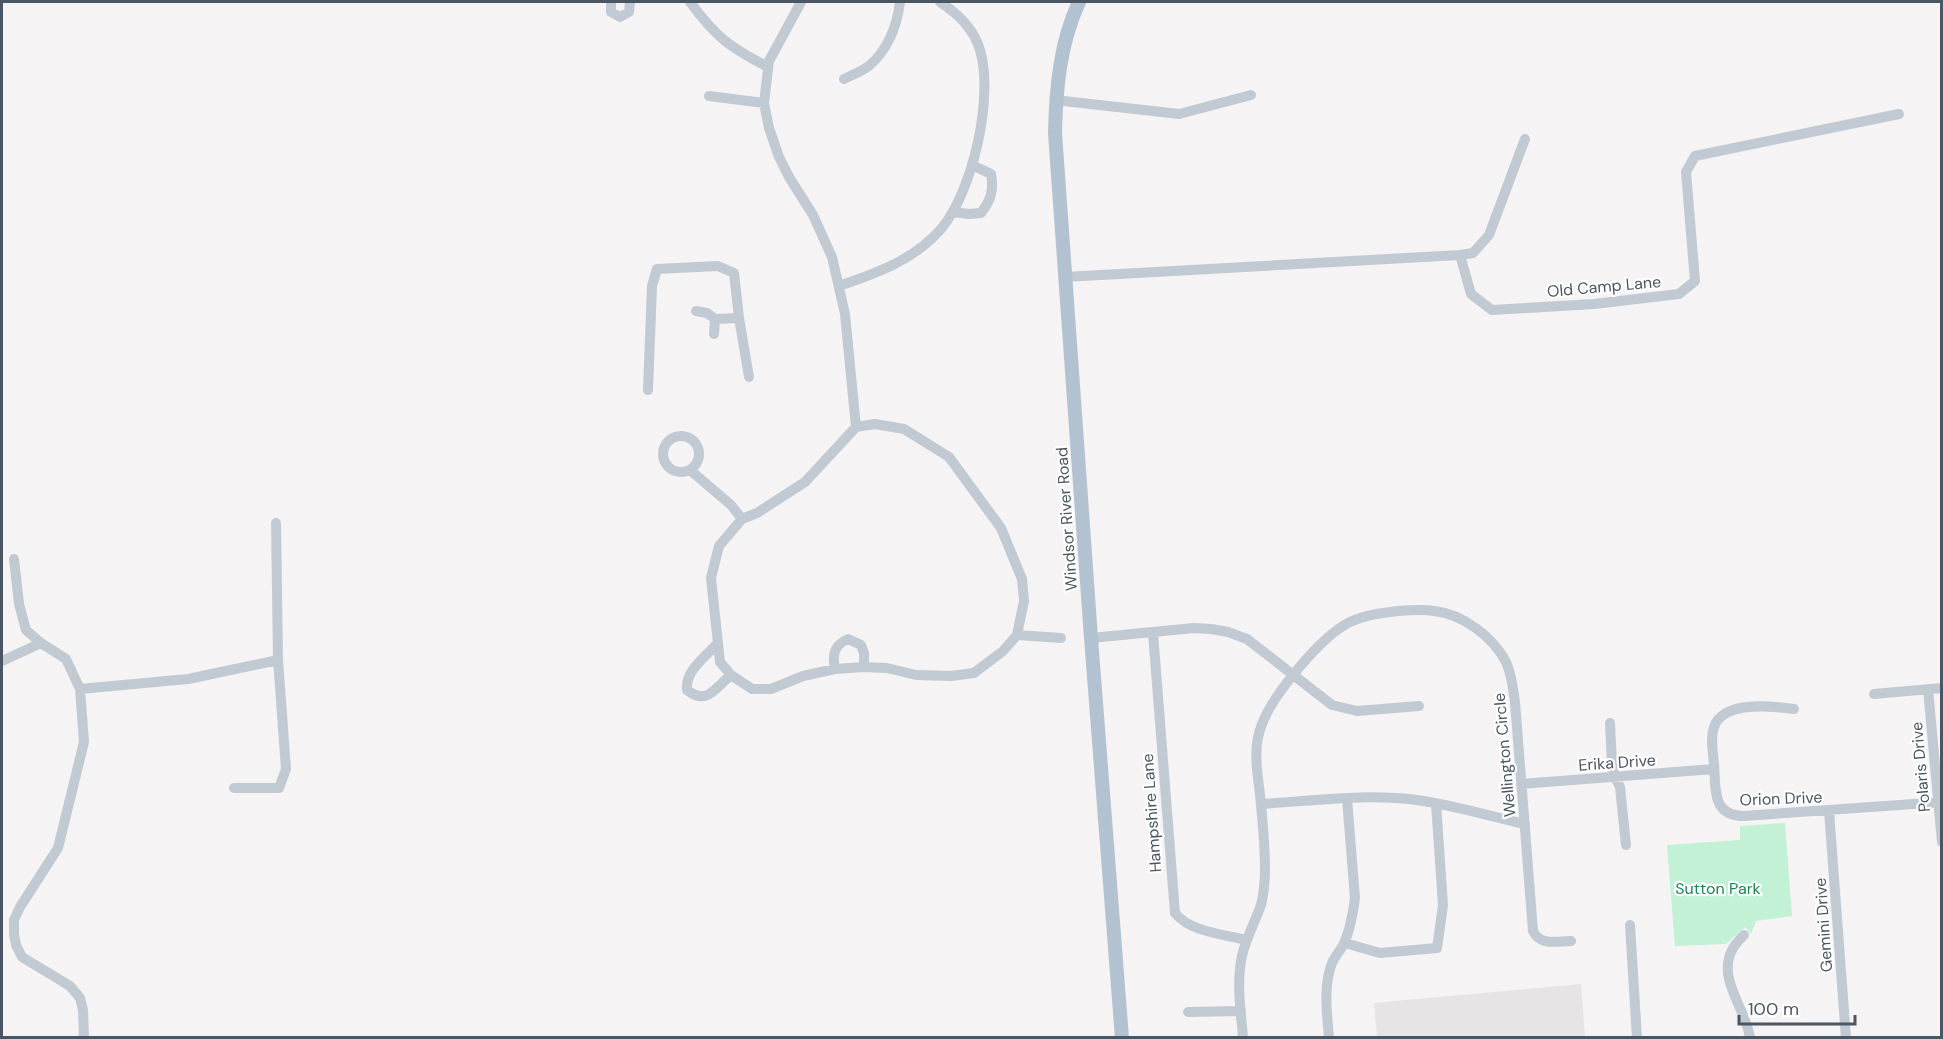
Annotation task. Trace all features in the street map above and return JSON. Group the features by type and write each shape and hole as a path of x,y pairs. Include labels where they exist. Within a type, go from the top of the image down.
{"main road":[{"name":"Windsor River Road","path":"1079,2 1062,53 1055,100 1055,133 1090,638 1122,1038"}],"street":[{"path":"611,2 611,12 620,17 629,12 630,2"},
{"path":"690,2 718,37 737,51 768,67"},
{"path":"801,2 769,61 764,103 769,128 779,157 813,215 832,257 845,314 856,427"},
{"path":"844,79 869,66 893,35 900,2"},
{"path":"839,286 887,269 909,257 941,229 959,202 977,149 985,74 979,48 968,26 940,2"},
{"path":"1055,100 1179,114 1251,95"},
{"path":"709,96 764,103"},
{"name":"Old Camp Lane","path":"1460,255 1472,294 1492,309 1594,304 1679,294 1695,281 1686,172 1695,156 1899,114"},
{"path":"1065,277 1473,253 1489,235 1525,139"},
{"path":"952,212 981,213 992,195 991,174 972,165"},
{"path":"648,390 652,286 657,269 718,266 734,273 749,377"},
{"path":"696,311 707,313 715,319 739,318"},
{"path":"714,334 715,319"},
{"path":"875,424 904,429 949,458 1001,528 1022,579 1024,601 1017,635 1003,651 974,673 951,676 916,675 887,668 835,669 803,676 771,688 752,689 731,675 720,662 711,578 719,546 742,519 756,513 805,482 856,427 875,424"},
{"path":"690,470 731,505 742,519"},
{"path":"234,788 279,788 286,769 278,660 276,523"},
{"path":"14,559 19,604 26,630 66,659 80,689 84,741 58,848 20,907 14,920 14,934 22,957 70,986 80,998 84,1038"},
{"name":"Wellington Circle","path":"1243,1038 1239,974 1246,940 1261,904 1265,867 1256,758 1257,741 1268,711 1293,676 1320,644 1334,632 1357,620 1382,613 1416,610 1453,615 1482,633 1506,662 1513,682 1515,702 1533,932 1542,942 1571,941"},
{"path":"1090,638 1211,628 1247,639 1332,705 1357,711 1419,706"},
{"name":"Hampshire Lane","path":"1153,633 1175,913 1181,922 1190,926 1246,940"},
{"path":"1017,635 1061,638"},
{"path":"835,669 833,660 835,649 848,639 861,645 864,653 864,667"},
{"path":"2,661 41,643"},
{"path":"717,644 692,670 686,681 687,690 694,695 708,696 731,675"},
{"path":"80,689 188,679 278,660"},
{"path":"1874,694 1941,688"},
{"name":"Polaris Drive","path":"1928,689 1940,802 1941,842"},
{"name":"Orion Drive","path":"1794,710 1774,706 1736,708 1726,712 1718,719 1712,737 1714,769 1721,806 1736,816 1940,802"},
{"path":"1610,723 1612,764 1620,787 1626,845"},
{"name":"Erika Drive","path":"1521,784 1714,769"},
{"path":"1261,804 1400,798 1525,824"},
{"path":"1329,1038 1326,1005 1328,982 1333,963 1345,943 1353,912 1347,799"},
{"path":"1345,943 1380,954 1437,948 1443,905 1436,804"},
{"name":"Gemini Drive","path":"1830,811 1846,1038"},
{"path":"1630,925 1637,1033"},
{"path":"1744,935 1732,948 1728,960 1728,972 1730,985 1749,1026 1750,1038"},
{"path":"1188,1012 1241,1011"}],"shaded area":[{"path":"1581,984 1585,1037 1377,1037 1374,1003"}],"green space":[{"name":"Sutton Park","path":"1785,823 1792,916 1756,921 1751,934 1745,927 1726,944 1675,946 1667,845 1740,840 1740,826"}]}
